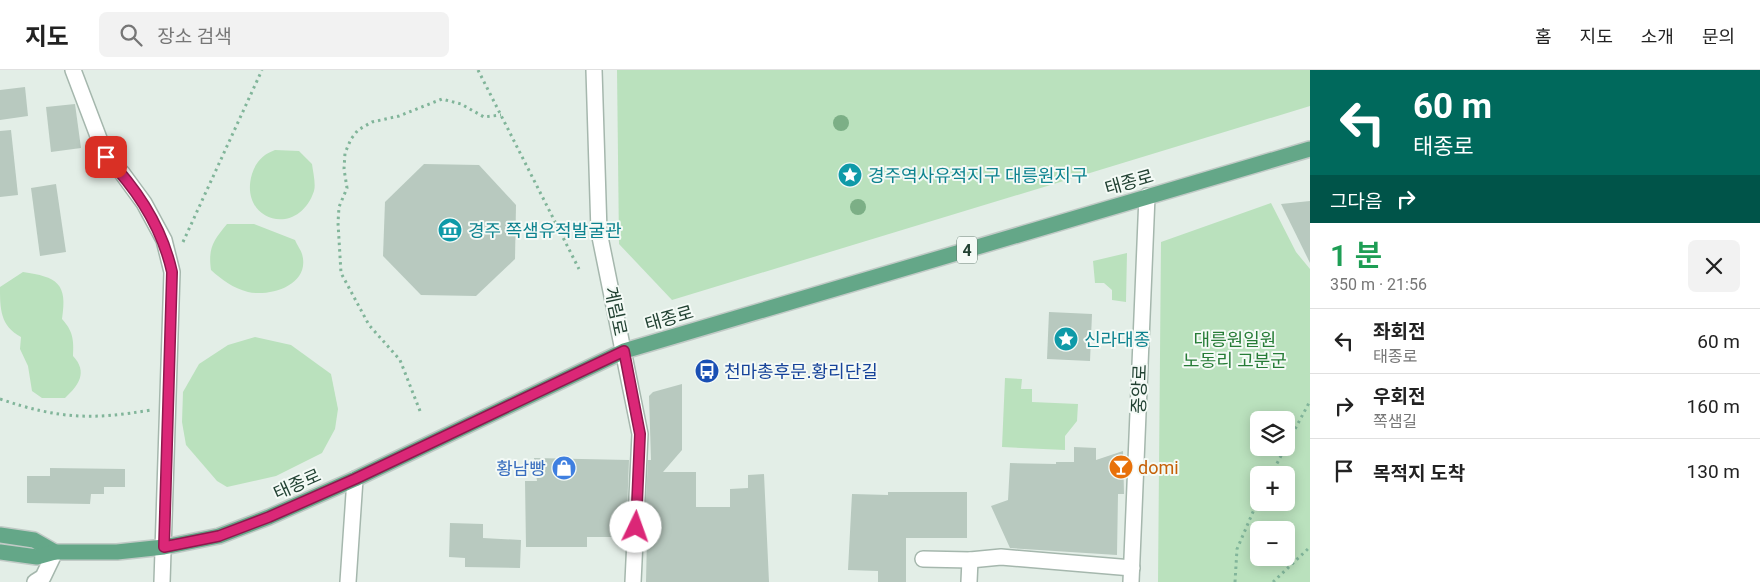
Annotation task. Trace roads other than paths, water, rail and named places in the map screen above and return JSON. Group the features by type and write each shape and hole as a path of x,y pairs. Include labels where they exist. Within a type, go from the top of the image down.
{"main road":[{"name":"태종로","path":"0,552 37,557 56,552 117,552 164,547 219,536 269,517 355,479 624,351 1310,149"},
{"name":"태종로","path":"0,535 34,540 56,552"}],"street":[{"path":"73,70 106,157 122,173 144,203 164,240 171,267 162,582"},
{"name":"계림로","path":"594,70 599,232 640,434 633,582"},
{"name":"중앙로","path":"1132,575 1147,196"},
{"path":"348,582 355,479"},
{"path":"35,582 43,577 56,552"},
{"path":"923,559 970,560 1001,556 1132,575"},
{"path":"969,582 970,560"}],"place":[{"name":"경주역사유적지구 대릉원지구","path":"850,175"},
{"name":"경주 쪽샘유적발굴관","path":"450,230"},
{"name":"신라대종","path":"1066,339"},
{"name":"천마총후문.황리단길","path":"707,371"},
{"name":"domi","path":"1121,467"},
{"name":"황남빵","path":"564,468"}],"park label":[{"name":"대릉원일원 노동리 고분군","path":"1235,349"}]}
